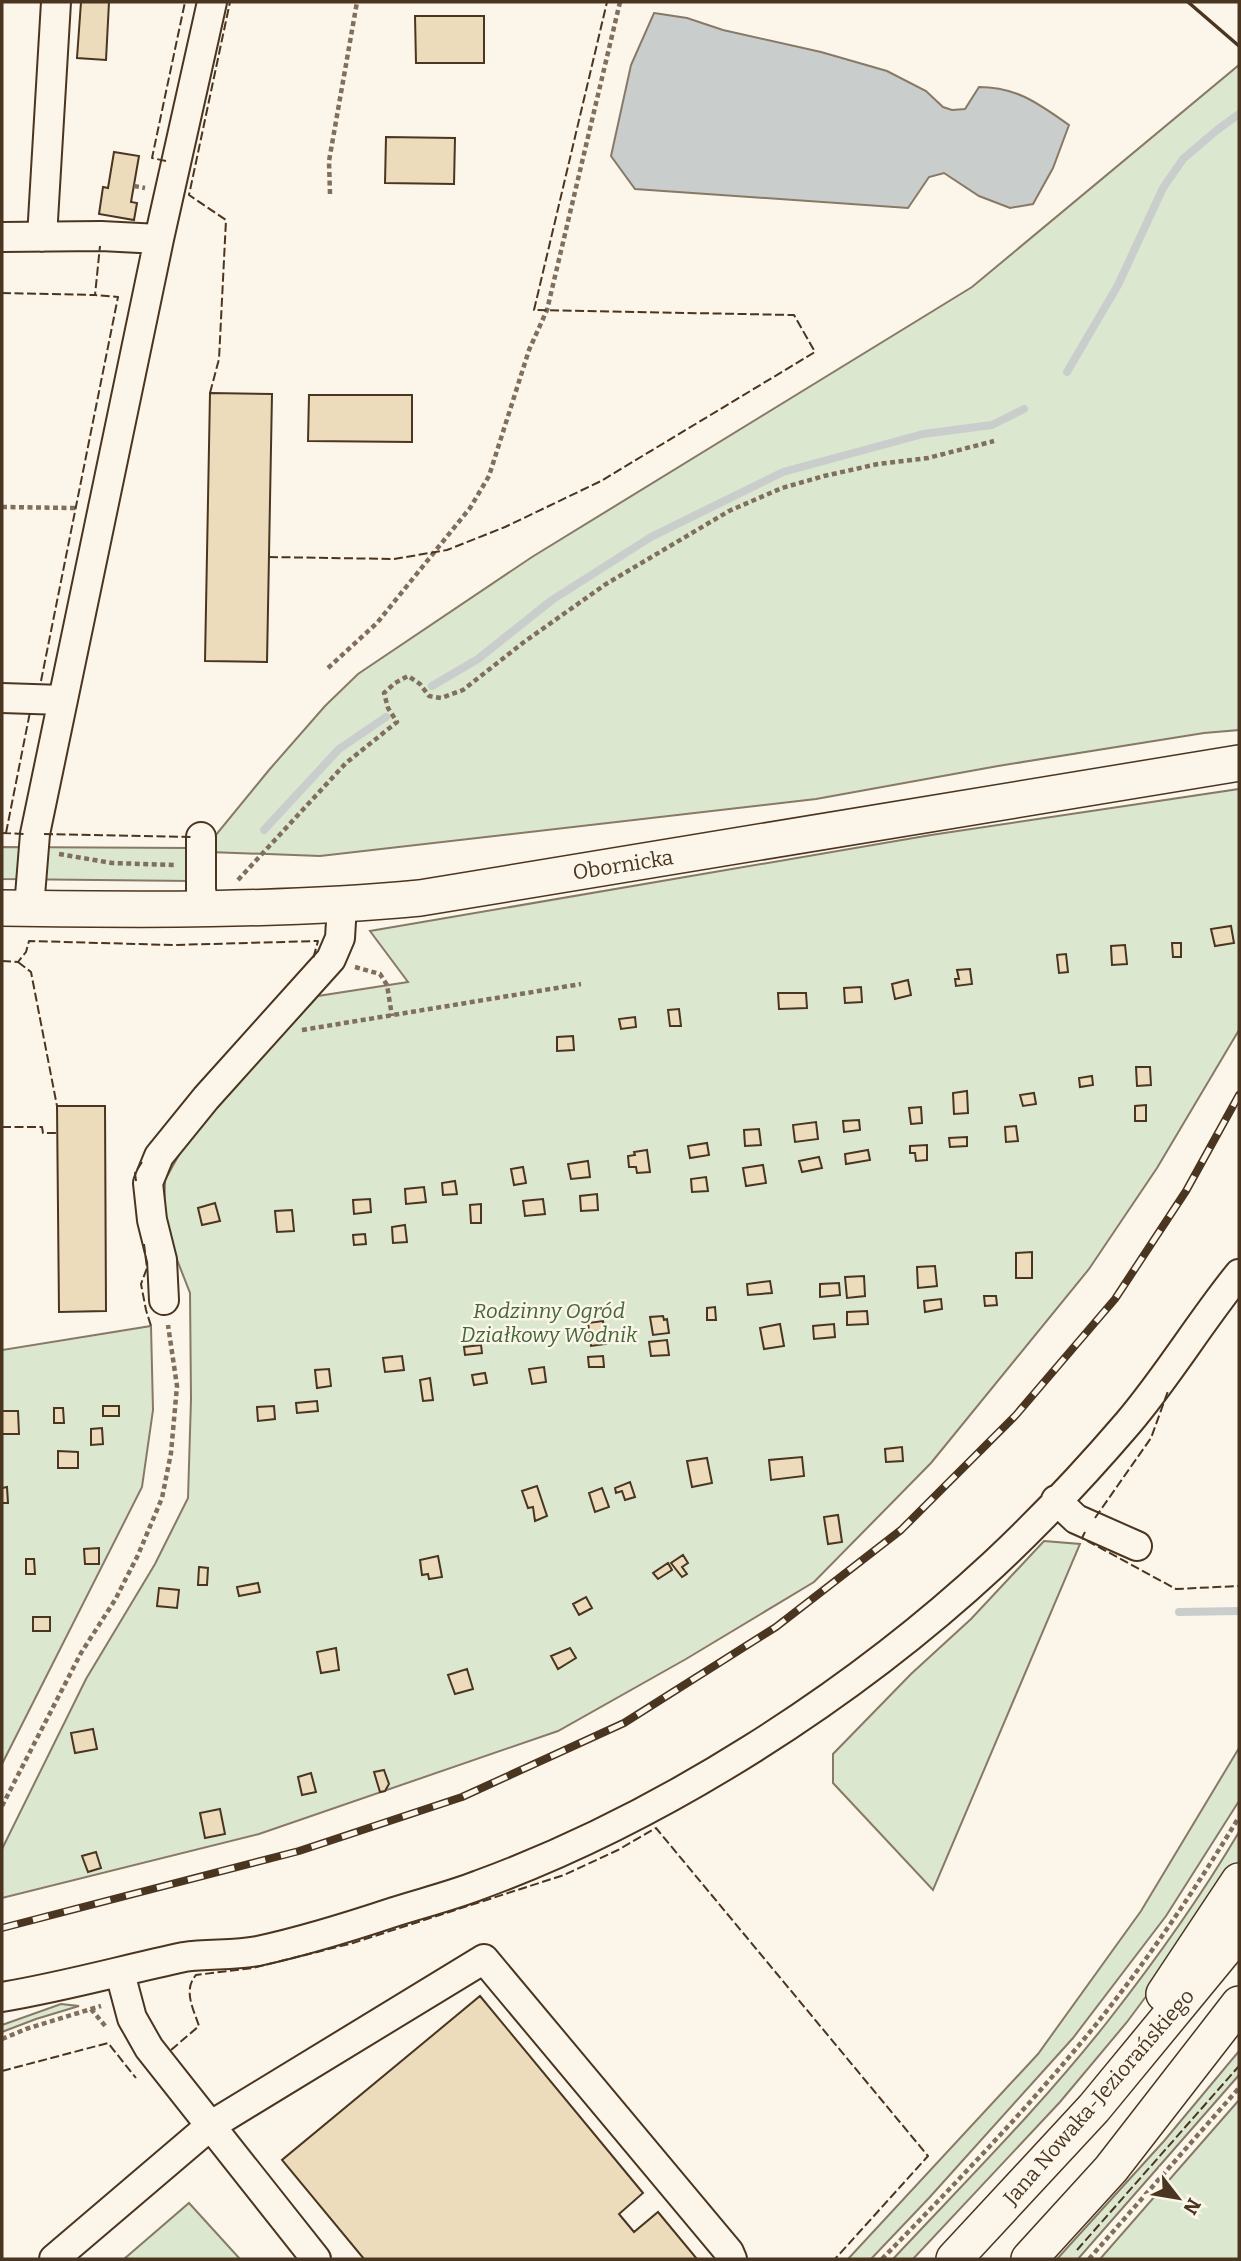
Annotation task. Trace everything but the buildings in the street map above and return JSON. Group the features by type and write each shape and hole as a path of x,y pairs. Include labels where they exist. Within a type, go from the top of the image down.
{"main road":[{"name":"Obornicka","path":"15,908 342,905 420,898 1239,763"},
{"path":"1099,2102 1137,2034 1239,1881"},
{"name":"Jana Nowaka-Jeziorańskiego","path":"954,2259 1099,2102 1239,1932"},
{"path":"1116,2163 1239,2004"},
{"path":"1029,2259 1116,2163 1216,2061 1239,2033"}],"street":[{"path":"42,237 56,2"},
{"path":"15,908 32,850 159,239 212,2"},
{"path":"2,237 159,239"},
{"path":"2,698 63,699"},
{"path":"201,837 205,908"},
{"path":"164,1300 162,1260 152,1220 148,1183 159,1156 206,1098 331,959 340,938 342,905"},
{"path":"2,1997 186,1957 257,1951 332,1932 480,1885 615,1825 743,1755 910,1637 995,1563 1129,1422 1239,1274"},
{"path":"1056,1500 1076,1519 1137,1546"},
{"path":"54,2259 210,2126 484,1959 729,2252 732,2259"},
{"path":"120,1973 132,2018 149,2048 316,2259"},
{"path":"2,2017 39,1991"}],"path":[{"path":"330,194 329,161 357,2"},
{"path":"328,668 377,623 470,508 489,476 529,350 547,310 620,2"},
{"path":"244,873 346,763 397,722 388,708 384,693 395,683 408,676 420,684 429,696 441,698 463,690 524,642 606,584 729,511 782,488 878,464 928,458 994,441"},
{"path":"2,507 75,508"},
{"path":"32,850 112,863 201,866"},
{"path":"331,959 380,974 387,985 392,1016"},
{"path":"302,1030 581,984"},
{"path":"2,1806 81,1653 115,1600 162,1498 171,1453 177,1386 164,1300"},
{"path":"883,2259 1094,2027 1156,1945 1239,1817"},
{"path":"1089,2259 1239,2088"}],"green space":[{"path":"1239,65 1239,730 1204,733 998,766 816,799 320,856 209,852 215,836 269,770 325,706 358,674 532,557 972,287"},
{"name":"Rodzinny Ogród Działkowy Wodnik","path":"1239,789 1239,1030 1157,1168 1089,1269 931,1463 814,1582 686,1659 558,1731 259,1834 2,1898 2,1849 86,1679 155,1564 188,1498 190,1293 164,1216 165,1180 191,1133 318,996 408,982 370,931 931,835"},
{"path":"2,847 191,848 191,881 2,879"},
{"path":"151,1326 153,1410 142,1487 2,1764 2,1350"},
{"path":"1044,1541 1080,1544 933,1890 833,1783 833,1754 911,1674 971,1619"},
{"path":"1239,1748 1239,1801 1166,1916 1073,2038 871,2259 848,2259 1038,2054 1141,1911"},
{"path":"1239,1832 1239,1863 1199,1925 1127,2022 1060,2102 913,2259 893,2259 1083,2052 1176,1929"},
{"path":"61,2004 79,2006 2,2032 2,2025"},
{"path":"1239,2051 1239,2075 1078,2259 1057,2259 1164,2141"},
{"path":"1239,2100 1239,2259 1100,2259"},
{"path":"189,2203 240,2259 124,2259"}],"shaded area":[{"path":"654,13 687,18 723,30 821,52 887,71 926,91 943,107 952,110 965,109 979,87 1005,90 1037,104 1069,125 1053,168 1033,204 1010,208 979,196 944,173 929,177 908,208 635,189 611,156 631,65"}],"waterway":[{"path":"1067,372 1118,285 1163,188 1183,159 1239,114"},
{"path":"432,686 478,659 552,600 651,537 783,472 923,434 992,425 1024,409"},
{"path":"264,830 339,749 386,717"},
{"path":"1179,1612 1239,1611"}],"railway":[{"path":"2,1928 299,1851 462,1797 624,1723 776,1627 901,1530 1016,1415 1115,1299 1186,1191 1239,1095"}],"fence":[{"path":"166,161 152,158 185,2"},
{"path":"210,393 219,359 226,220 189,195 230,2"},
{"path":"269,557 394,559 447,550 505,527 601,481 815,352 794,315 534,310 607,2"},
{"path":"2,293 95,295 100,246"},
{"path":"41,681 118,297 95,295"},
{"path":"6,833 30,712"},
{"path":"2,833 26,834"},
{"path":"44,834 191,837"},
{"path":"2,961 18,962 26,952 29,941 173,945 318,941 313,959"},
{"path":"18,962 31,972 57,1106"},
{"path":"2,1127 42,1127 43,1133 58,1133"},
{"path":"136,1181 135,1173 142,1162"},
{"path":"144,1244 147,1268 141,1284 151,1326"},
{"path":"1095,1518 1151,1438 1168,1391"},
{"path":"1085,1532 1082,1538 1176,1589 1239,1586"},
{"path":"171,2050 199,2026 190,1993 196,1975 253,1968 353,1943 564,1875 618,1850 656,1828 928,2156 835,2259"},
{"path":"2,2071 108,2043 136,2078"},
{"path":"1077,2250 1239,2066"}],"wall":[{"path":"1188,2 1239,46"}]}
